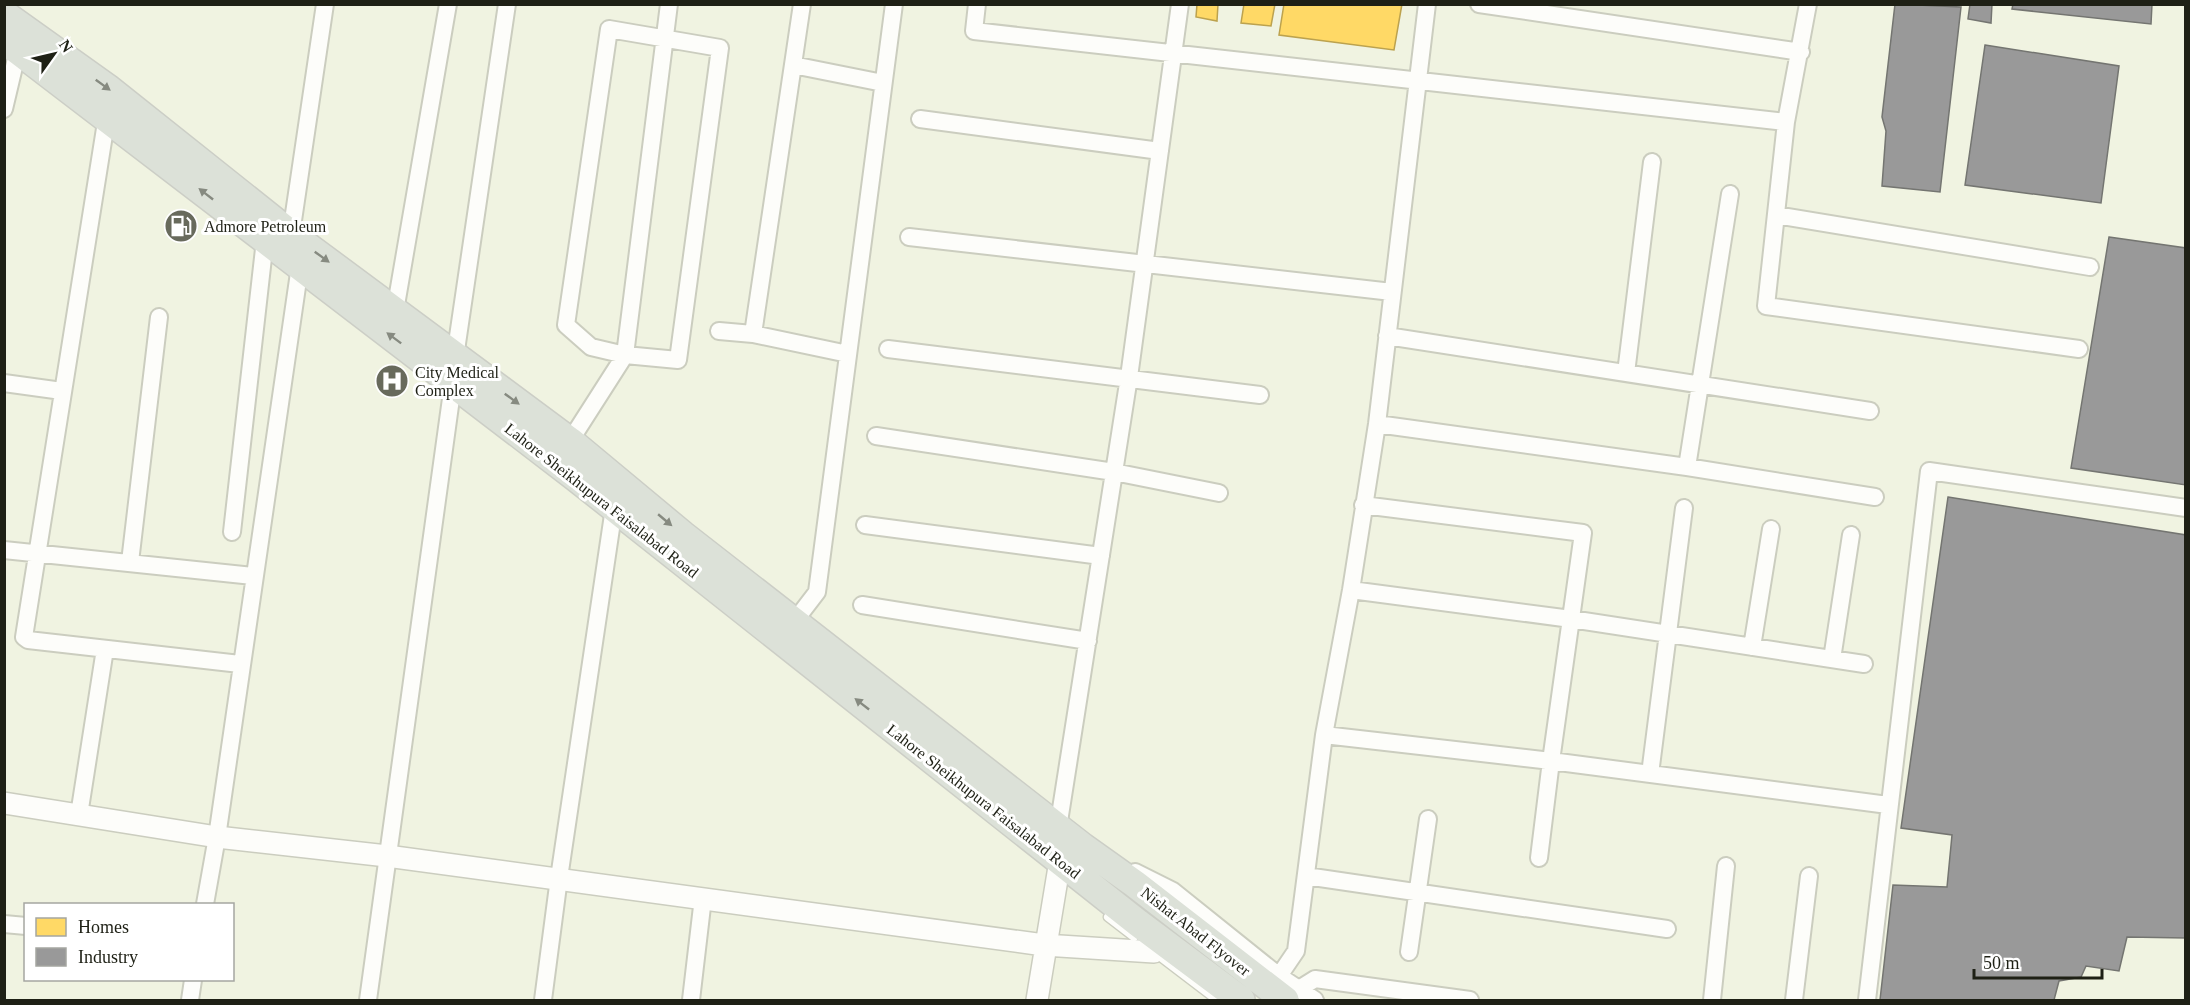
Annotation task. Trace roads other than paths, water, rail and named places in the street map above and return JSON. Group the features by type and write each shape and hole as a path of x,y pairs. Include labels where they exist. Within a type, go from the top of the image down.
{"highway":[{"name":"Lahore Sheikhupura Faisalabad Road","path":"4,14 109,89 278,237 300,266 454,371 570,441 794,622 1058,828 1135,884"},
{"name":"Lahore Sheikhupura Faisalabad Road","path":"11,45 278,237 395,311 454,371 614,508 1138,923 1241,1000"},
{"name":"Nishat Abad Flyover","path":"1135,884 1287,989"}],"street":[{"path":"232,532 278,237 325,4"},
{"path":"395,311 448,4"},
{"path":"368,1000 507,4"},
{"path":"570,441 625,355 663,37 669,4"},
{"path":"753,334 802,4"},
{"path":"794,622 817,592 894,4"},
{"path":"977,4 974,31 1173,51 1416,81 1786,122"},
{"path":"1058,828 1146,263 1180,4"},
{"path":"1287,989 1296,951 1324,735 1351,590 1377,424 1426,4"},
{"path":"1479,4 1801,52"},
{"path":"1808,4 1801,52 1786,122 1765,298 1766,306 1773,309 2079,349"},
{"path":"609,29 663,37 720,48 678,360 625,355 591,347 566,325 609,29"},
{"path":"4,109 11,45"},
{"path":"793,65 883,82"},
{"path":"107,116 24,637 28,640 240,664"},
{"path":"920,118 1160,151"},
{"path":"1626,373 1652,162"},
{"path":"1687,467 1730,194"},
{"path":"1776,215 2090,267"},
{"path":"909,237 1392,292"},
{"path":"204,903 217,837 240,664 300,266"},
{"path":"130,562 159,317"},
{"path":"719,331 753,334 848,354"},
{"path":"1387,336 1870,411"},
{"path":"888,349 1260,395"},
{"path":"4,383 62,391"},
{"path":"1377,424 1687,467 1875,497"},
{"path":"876,436 1114,472 1219,493"},
{"path":"1867,1000 1888,805 1929,471 2186,508"},
{"path":"1363,505 1583,533 1539,858"},
{"path":"543,1000 614,508"},
{"path":"1650,774 1684,508"},
{"path":"865,525 1101,556"},
{"path":"1752,646 1771,529"},
{"path":"1833,659 1851,535"},
{"path":"4,550 253,576"},
{"path":"1351,590 1571,619 1864,663"},
{"path":"862,605 1088,641"},
{"path":"79,815 105,649"},
{"path":"1324,735 1551,761 1888,805"},
{"path":"4,803 217,837 559,878 1044,945 1154,952"},
{"path":"1409,952 1428,819"},
{"path":"1083,847 1173,891 1287,989 1315,1000"},
{"path":"1037,1000 1044,945 1060,861"},
{"path":"1712,1000 1726,866"},
{"path":"1306,876 1667,928"},
{"path":"1794,1000 1809,876"},
{"path":"690,1000 703,898"},
{"path":"4,924 24,926"},
{"path":"1287,989 1315,979 1470,1000"},
{"path":"190,1000 193,981"}],"lane":[{"path":"1108,917 1217,1000"}],"place":[{"name":"Admore Petroleum","path":"181,226"},
{"name":"City Medical Complex","path":"392,381"}]}
